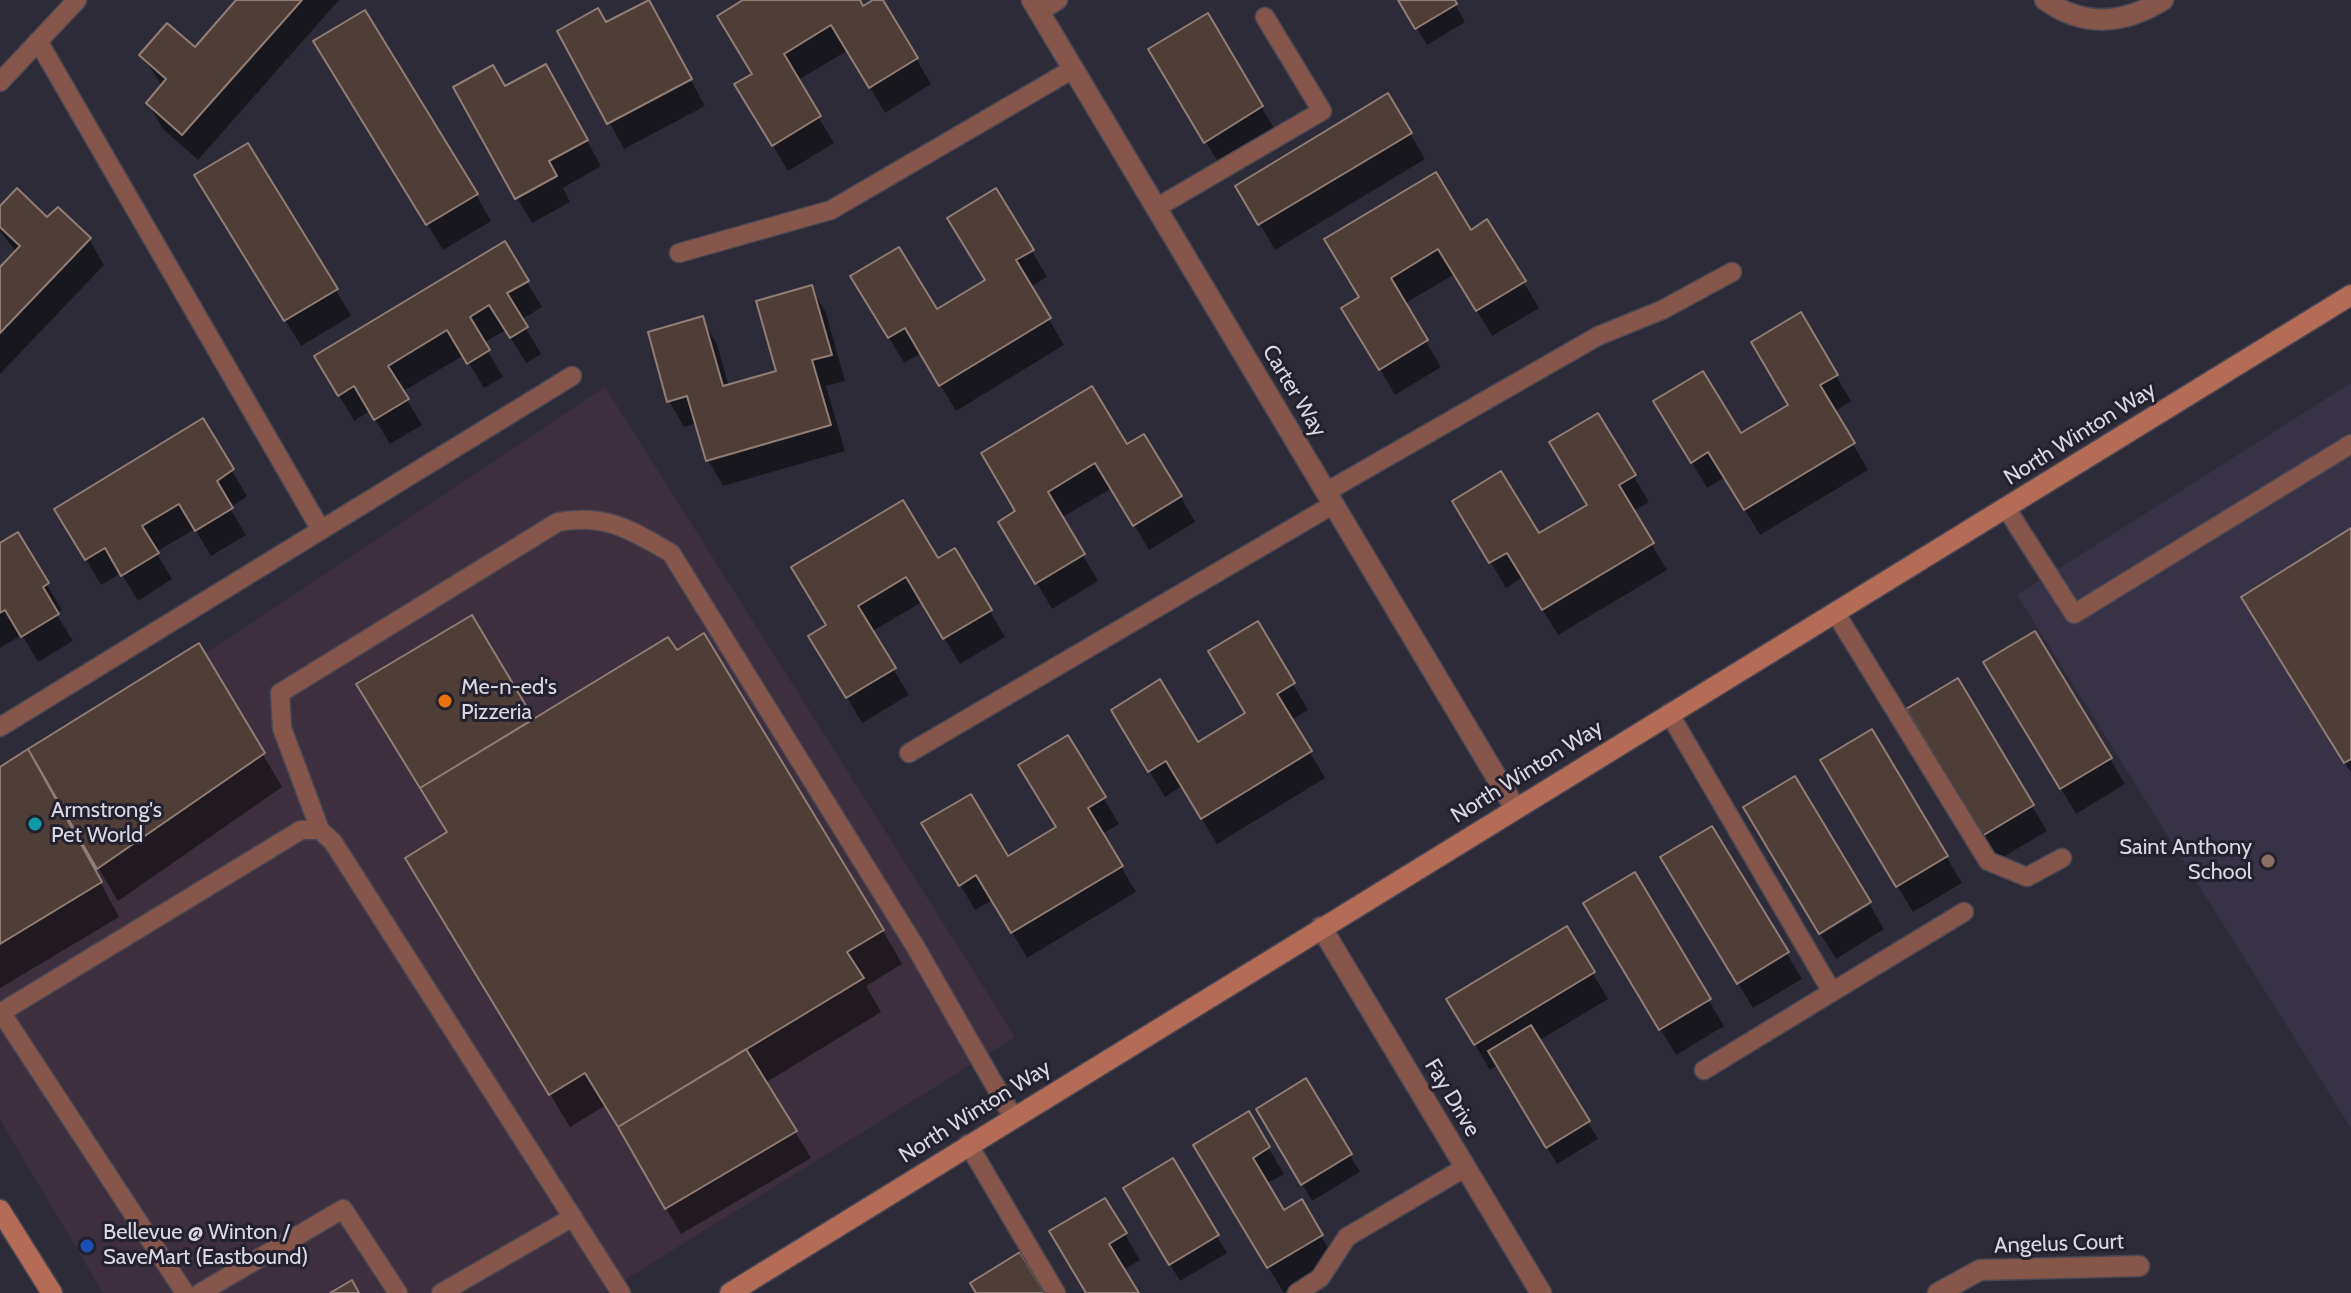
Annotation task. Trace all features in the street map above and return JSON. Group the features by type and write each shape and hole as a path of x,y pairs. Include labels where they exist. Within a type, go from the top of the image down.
{"main road":[{"name":"North Winton Way","path":"730,1293 2351,295"},
{"path":"0,1210 52,1293"}],"street":[{"path":"2045,0 2094,20 2137,16 2163,0"},
{"name":"Carter Way","path":"1035,6 1515,808"},
{"name":"Fay Drive","path":"1321,927 1541,1293"},
{"name":"Angelus Court","path":"1938,1293 1980,1270 2139,1266"}],"lane":[{"path":"0,82 77,0"},
{"path":"1035,6 1058,0"},
{"path":"1156,208 1322,111 1265,17"},
{"path":"38,41 321,530"},
{"path":"679,253 831,210 1073,69"},
{"path":"909,753 1598,336 1662,310 1732,272"},
{"path":"0,727 572,376"},
{"path":"2006,508 2074,614 2351,444"},
{"path":"621,1293 333,842 320,830 282,728 280,693 558,522 586,516 629,529 671,553 915,946 1013,1117"},
{"path":"1835,612 1988,861 2027,877 2062,858"},
{"path":"1669,713 1832,992"},
{"path":"185,1293 1,1013 301,830 320,830"},
{"path":"1704,1070 1964,912"},
{"path":"968,1144 1056,1293"},
{"path":"1297,1293 1320,1278 1347,1237 1466,1167"},
{"path":"208,1290 343,1209 398,1293"},
{"path":"441,1293 573,1217"}],"shaded area":[{"name":"Saint Anthony School","path":"2351,383 2351,1128 2017,595"},
{"path":"605,387 1015,1037 604,1293 103,1293 0,1119 0,791"}],"building":[{"path":"236,0 302,0 182,135 146,103 166,79 139,55 167,23 195,47"},
{"path":"649,0 692,79 607,124 557,31 598,8 606,22"},
{"path":"743,0 860,0 863,6 873,0 883,0 918,58 869,88 831,25 784,54 821,116 772,146 734,84 752,74 717,16"},
{"path":"1398,0 1455,0 1457,4 1415,29"},
{"path":"365,10 478,194 426,225 313,41"},
{"path":"1208,13 1263,106 1204,143 1148,49"},
{"path":"546,64 588,140 549,161 557,176 515,199 453,87 493,65 505,86"},
{"path":"1388,93 1412,133 1258,225 1235,186"},
{"path":"248,143 338,289 284,321 194,175"},
{"path":"1436,172 1471,230 1487,219 1526,281 1476,311 1438,249 1391,278 1428,340 1379,370 1341,308 1359,297 1324,239"},
{"path":"17,188 47,217 58,207 91,238 0,333 0,267 20,246 0,227 0,206"},
{"path":"996,188 1034,250 1016,260 1051,318 939,386 905,328 888,338 850,276 899,247 937,309 985,280 947,218"},
{"path":"505,241 529,281 507,293 528,327 510,338 489,305 470,317 490,350 467,364 447,330 388,366 409,399 374,420 354,386 338,396 314,356"},
{"path":"812,285 832,355 812,360 831,425 706,461 687,396 667,402 648,332 703,316 723,386 776,371 756,301"},
{"path":"1801,312 1838,375 1820,385 1855,443 1744,510 1708,452 1691,463 1653,401 1703,371 1741,433 1788,405 1751,342"},
{"path":"1092,386 1127,444 1144,434 1182,496 1133,526 1095,463 1048,492 1085,554 1035,584 998,522 1015,511 981,453"},
{"path":"1598,413 1636,475 1619,485 1654,543 1542,610 1507,553 1489,563 1452,501 1501,471 1539,533 1587,505 1549,442"},
{"path":"203,418 234,469 217,481 233,508 195,531 179,504 142,526 159,553 121,576 105,548 85,560 54,509"},
{"path":"903,500 938,558 955,548 992,610 943,639 906,577 858,606 896,668 846,698 808,636 826,625 791,567"},
{"path":"2351,528 2351,759 2344,763 2241,597"},
{"path":"18,532 49,583 43,587 59,614 21,637 5,610 0,613 0,543"},
{"name":"Me-n-ed's Pizzeria","path":"472,615 534,719 420,788 356,684"},
{"path":"1258,621 1295,683 1277,694 1312,751 1201,819 1166,761 1148,772 1111,710 1160,679 1198,742 1245,713 1208,651"},
{"path":"2035,631 2112,758 2060,789 1983,662"},
{"path":"704,633 884,930 847,952 864,978 618,1127 585,1073 549,1095 405,858 447,832 420,788 668,637 677,650"},
{"path":"199,643 265,753 97,869 28,749"},
{"path":"1958,678 2034,805 1982,836 1906,709"},
{"path":"1872,729 1948,856 1896,887 1820,760"},
{"path":"1068,735 1106,797 1088,808 1123,866 1011,933 976,875 959,886 921,823 971,794 1008,856 1056,827 1018,765"},
{"name":"Armstrong's Pet World","path":"28,749 102,882 0,944 0,767"},
{"path":"1795,776 1871,902 1819,934 1743,807"},
{"path":"1712,826 1789,952 1737,984 1660,857"},
{"path":"1635,872 1711,999 1659,1030 1583,903"},
{"path":"1567,926 1595,972 1474,1045 1446,999"},
{"path":"1531,1025 1590,1121 1546,1148 1488,1051"},
{"path":"746,1049 797,1131 665,1209 618,1127"},
{"path":"1306,1078 1352,1154 1301,1185 1256,1109"},
{"path":"1249,1111 1270,1147 1253,1158 1284,1210 1302,1199 1323,1235 1267,1268 1193,1145"},
{"path":"1173,1158 1219,1235 1169,1265 1123,1188"},
{"path":"1105,1198 1127,1233 1109,1244 1139,1293 1086,1293 1049,1231"},
{"path":"1020,1252 1045,1293 976,1293 970,1283"},
{"path":"352,1280 359,1293 330,1293"}],"place":[{"name":"Me-n-ed's Pizzeria","path":"445,701"},
{"name":"Armstrong's Pet World","path":"35,824"},
{"name":"Saint Anthony School","path":"2268,861"},
{"name":"Bellevue @ Winton / SaveMart (Eastbound)","path":"87,1246"}]}
